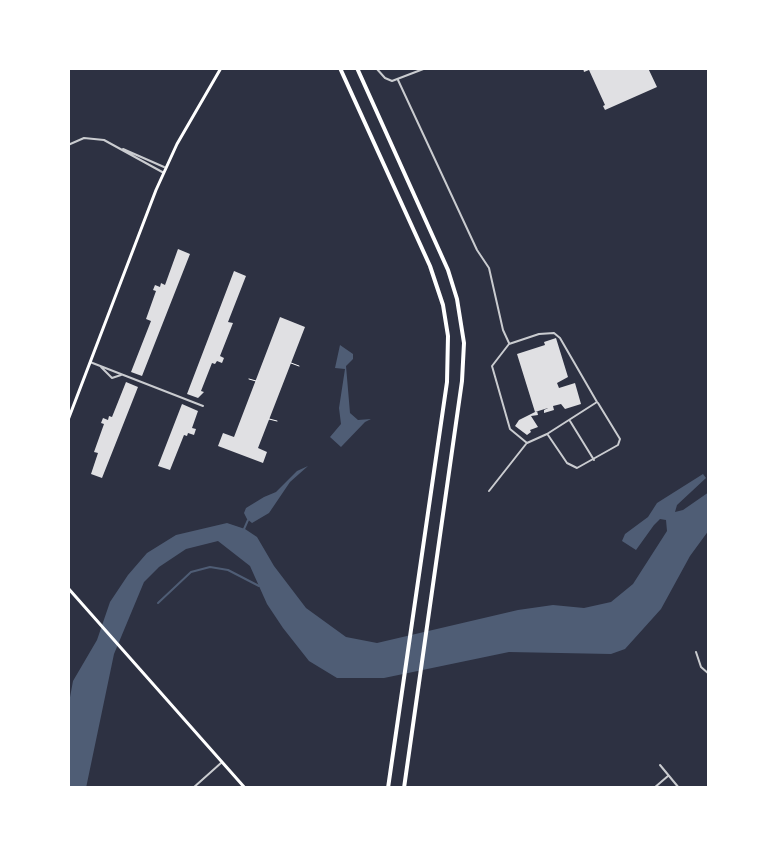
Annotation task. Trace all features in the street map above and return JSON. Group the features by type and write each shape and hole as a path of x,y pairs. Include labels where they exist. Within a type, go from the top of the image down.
{"highway":[{"path":"340,68 430,266 446,321 449,348 416,609 387,788"},
{"path":"357,68 443,258 460,315 464,343 462,381 404,788"}],"main road":[{"path":"68,420 165,170 182,133 221,68"},
{"path":"68,588 245,788"}],"street":[{"path":"376,68 385,78 398,80 426,68"},
{"path":"398,80 477,250 489,268 509,344"},
{"path":"68,145 96,137 165,170"},
{"path":"527,443 510,429 493,374 494,363 509,344 539,334 558,335 620,442 581,468 572,467 547,434"},
{"path":"90,362 203,406"},
{"path":"101,367 112,378 122,375"},
{"path":"489,491 527,443 597,402"},
{"path":"569,420 594,460"},
{"path":"696,652 701,667 709,674"},
{"path":"193,788 222,762"},
{"path":"660,765 679,788"},
{"path":"654,788 669,776"}],"path":[{"path":"291,363 299,366"},
{"path":"249,379 256,381"},
{"path":"269,419 277,421"}],"water":[{"path":"340,345 353,354 353,359 346,366 350,413 358,420 371,419 341,447 330,437 341,424 339,408 345,369 335,368"},
{"path":"308,466 290,482 269,513 252,523 247,519 244,513 246,508 276,492 297,471"},
{"path":"703,474 706,478 677,505 675,512 709,492 709,530 690,556 661,609 625,649 611,654 509,652 384,678 337,678 309,661 283,628 267,604 250,566 218,541 186,549 159,567 144,582 114,654 86,788 68,788 68,708 73,681 97,640 110,602 128,575 147,553 176,535 227,523 245,529 257,537 274,566 306,608 346,637 377,643 518,610 553,605 584,608 611,602 633,584 667,531 666,520 660,519 654,525 636,550 622,541 625,534 648,517 657,503"}],"building":[{"path":"583,68 648,68 657,87 605,110 589,70 584,72"},
{"path":"178,249 190,254 142,376 131,372 151,321 146,319 156,291 153,290 155,285 165,285"},
{"path":"234,271 246,276 228,322 233,323 220,356 224,358 222,363 212,363 201,391 204,392 198,398 187,394"},
{"path":"280,317 305,327 258,448 267,452 263,463 218,446 223,433 234,437"},
{"path":"556,338 568,377 557,383 559,388 575,383 581,404 565,409 561,404 553,406 554,410 544,413 548,408 535,412 517,354"},
{"path":"126,382 138,387 102,478 91,474 98,453 94,452 104,424 101,423 103,418 108,420 109,416 112,417"},
{"path":"182,404 198,411 192,428 196,429 194,435 184,435 170,470 158,466"},
{"path":"537,411 538,415 531,416 538,427 527,435 515,426 519,420"}],"waterway":[{"path":"244,529 248,520"},
{"path":"158,603 191,572 210,567 228,570 259,586"}]}
